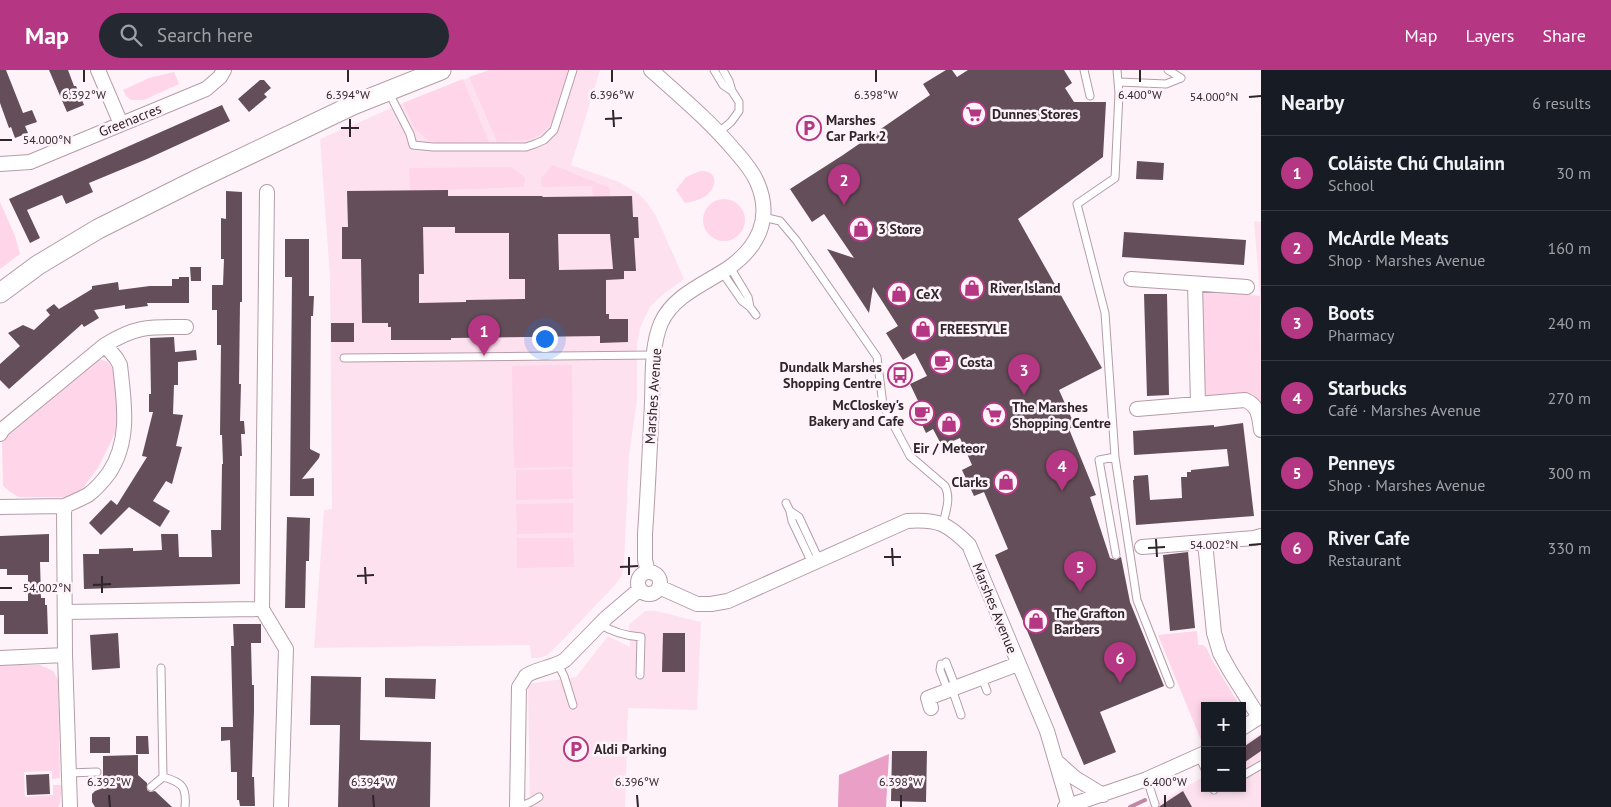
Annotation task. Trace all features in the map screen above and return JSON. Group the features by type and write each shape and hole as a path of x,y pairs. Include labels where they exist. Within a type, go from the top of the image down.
{"street":[{"path":"98,70 121,124"},
{"name":"Greenacres","path":"0,164 30,162 206,89 220,77 224,70"},
{"path":"0,293 38,265 98,229 236,160 388,91 441,70"},
{"name":"Marshes Avenue","path":"648,572 645,560 645,534 654,355 661,322 669,310 684,296 726,270 744,256 758,236 764,217 762,195 757,181 742,159 720,132 651,70"},
{"path":"267,192 262,609 286,649 281,807"},
{"path":"1131,279 1247,287"},
{"path":"1195,284 1198,404"},
{"path":"0,434 119,336 144,327 186,327"},
{"path":"0,507 64,506 89,494 103,481 119,453 124,437 120,365 106,345"},
{"path":"1137,409 1244,400 1252,404 1257,410 1261,430"},
{"path":"64,506 69,806"},
{"name":"Marshes Avenue","path":"659,587 697,604 728,601 907,521 926,520 943,524 957,533 969,545 1047,732 1057,762 1067,806"},
{"path":"1142,547 1261,536"},
{"path":"1205,542 1208,634 1260,716 1246,725"},
{"path":"648,572 656,575 660,580 659,587 655,592 649,594 642,592 638,586 641,575 648,572"},
{"path":"518,807 520,686 525,677 530,673 558,664 574,652 600,624 640,589"},
{"path":"65,612 262,609"},
{"path":"0,658 65,655"},
{"path":"931,708 928,698 952,689 985,685 1018,664"},
{"path":"1067,806 1201,761"},
{"path":"1057,762 1076,778 1104,795"}],"lane":[{"path":"388,91 410,134 414,146 526,147 544,140 554,130 573,70"},
{"path":"714,70 723,85 732,91"},
{"path":"720,132 739,111 739,102 723,70"},
{"path":"1084,70 1090,96"},
{"path":"1117,70 1119,82 1115,178 1077,204 1105,313 1115,457 1137,600 1170,684"},
{"path":"1119,82 1166,84 1181,78 1168,70"},
{"path":"764,217 780,221 796,240 877,357 884,405 910,456 946,486 948,502 943,524"},
{"path":"726,270 742,301 756,315"},
{"path":"344,358 654,355"},
{"path":"1115,457 1099,460 1116,556"},
{"path":"786,503 790,511 799,518 815,562"},
{"path":"600,624 610,630 641,637 640,675"},
{"path":"944,663 961,714"},
{"path":"558,664 564,676 573,705"},
{"path":"161,668 163,777"},
{"path":"1246,774 1261,765"},
{"path":"68,773 97,772"},
{"path":"151,787 163,777"},
{"path":"163,777 174,780 184,786 186,796 185,807"},
{"path":"1147,779 1155,804"},
{"path":"518,807 539,797"}],"shaded area":[{"path":"489,70 600,70 571,165 619,182 639,194 656,216 684,279 662,295 650,307 640,328 637,344 637,399 629,456 622,575 615,585 556,647 540,658 531,658 530,645 314,648 324,510 332,509 330,278 320,139 403,103"},
{"path":"490,70 568,70 551,124 538,136 528,140 496,142 469,77"},
{"path":"174,72 179,84 144,100 131,100 123,90 149,78"},
{"path":"463,79 489,142 439,143 429,141 415,129 403,103"},
{"path":"553,165 610,188 610,196 593,196 592,186 541,187 541,178"},
{"path":"512,167 525,178 524,187 410,191 409,168"},
{"path":"700,171 711,174 714,185 708,194 702,198 685,203 676,190 686,177"},
{"path":"724,199 739,205 745,220 739,235 724,241 709,235 703,220 709,205"},
{"path":"0,202 15,236 20,254 0,269"},
{"path":"1254,221 1261,222 1261,313 1260,296"},
{"path":"1210,290 1260,296 1261,403 1248,396 1206,395 1202,388 1200,303 1203,294"},
{"path":"98,359 108,362 115,373 118,410 115,433 98,468 82,489 68,497 19,497 10,492 3,486 2,442 6,433"},
{"path":"572,365 573,467 514,468 512,366"},
{"path":"572,469 573,499 516,500 516,470"},
{"path":"573,503 573,533 517,534 516,504"},
{"path":"517,538 573,538 574,567 517,568"},
{"path":"645,611 656,611 701,622 697,710 628,708 625,807 530,807 528,684 576,677 608,636 630,647 629,625"},
{"path":"1197,631 1198,645 1203,645 1207,649 1238,702 1201,702 1201,740 1158,635"},
{"path":"0,665 40,665 53,671 58,680 60,778 52,779 52,771 24,772 25,797 53,795 53,785 62,785 58,807 0,807"},
{"path":"1261,733 1261,807 1147,807 1201,778 1201,792 1246,792 1246,743"},
{"path":"889,754 886,807 838,807 839,775"}],"building":[{"path":"0,70 6,70 23,113 32,110 37,122 25,126 28,133 15,138 11,127 9,128 0,103"},
{"path":"49,70 68,70 84,105 67,112"},
{"name":"The Marshes Shopping Centre","path":"946,70 952,70 957,77 968,70 1064,70 1072,83 1065,88 1074,102 1106,102 1103,157 1018,219 1102,368 1059,390 1075,426 1069,429 1096,495 1090,497 1110,558 1116,560 1121,557 1130,602 1164,686 1100,712 1116,752 1084,765 995,555 1008,549 984,492 974,496 962,470 972,465 960,438 942,446 933,429 926,433 914,408 920,405 910,384 927,376 915,353 903,360 886,333 898,326 873,287 869,313 827,249 854,258 824,214 812,222 790,189 930,95 923,84"},
{"path":"260,80 264,80 271,88 264,94 267,97 249,112 238,99"},
{"path":"222,105 230,121 89,183 93,192 66,204 62,195 27,210 40,238 30,243 9,199"},
{"path":"1137,161 1164,163 1163,180 1136,179"},
{"path":"448,190 448,196 632,196 633,217 638,217 639,238 634,238 636,271 624,271 624,279 606,280 606,314 609,314 609,319 628,319 628,342 600,343 600,336 391,340 391,327 388,327 388,323 362,323 361,259 342,259 342,227 348,227 347,191","holes":["423,227 455,227 455,233 509,233 509,279 525,279 525,299 419,303 419,274 424,274","558,234 610,234 613,269 559,270"]},
{"path":"226,191 242,192 242,302 240,302 239,384 241,384 240,421 244,421 245,434 241,434 242,456 240,456 240,584 84,589 83,554 99,554 99,549 133,548 133,551 162,550 161,534 178,534 179,557 212,557 211,530 221,530 223,464 222,435 220,435 221,345 217,345 217,310 212,310 212,285 223,285 224,259 221,259 221,218 226,219"},
{"path":"1124,232 1246,240 1244,265 1122,257"},
{"path":"285,239 309,239 309,296 314,296 313,316 311,316 310,449 320,454 319,458 302,479 314,478 314,496 290,496 292,277 285,277"},
{"path":"190,267 201,267 201,281 191,281"},
{"path":"179,277 189,277 189,303 147,303 148,306 125,309 125,305 94,310 99,318 84,327 82,324 9,389 0,380 0,364 20,346 8,333 23,325 34,330 50,315 46,310 54,304 59,309 92,289 92,286 118,282 119,290 150,286 172,286 172,279 179,279"},
{"path":"1144,294 1167,294 1169,395 1147,396"},
{"path":"331,323 354,323 354,342 331,342"},
{"path":"174,337 175,352 196,350 197,360 178,362 178,385 174,385 173,414 183,415 176,446 182,447 172,484 166,481 153,501 170,511 160,527 129,507 101,535 89,523 111,500 117,505 147,457 142,456 153,412 149,412 149,394 151,394 150,338"},
{"path":"1243,423 1254,516 1136,525 1134,476 1148,475 1150,500 1182,498 1181,477 1187,477 1187,472 1229,466 1227,449 1134,455 1133,431 1214,425 1214,427"},
{"path":"287,517 310,518 309,561 306,561 305,608 285,608"},
{"path":"49,534 49,562 40,562 41,598 45,598 45,605 47,605 48,634 4,634 4,615 0,615 0,601 28,601 28,575 7,575 7,569 0,569 0,536"},
{"path":"1188,552 1195,628 1170,631 1163,555"},
{"path":"233,624 261,624 261,643 251,643 252,685 254,685 252,777 254,777 255,806 240,806 239,800 237,800 237,772 231,772 230,740 221,741 221,727 233,727 231,646 234,646"},
{"path":"118,633 120,668 92,670 90,635"},
{"path":"663,633 685,633 685,672 662,672"},
{"path":"311,676 361,677 360,740 431,742 430,807 338,807 340,725 310,725"},
{"path":"385,678 436,679 435,699 385,697"},
{"path":"1261,735 1261,751 1246,761 1246,745"},
{"path":"136,736 148,736 149,754 136,754"},
{"path":"90,737 110,737 110,753 90,753"},
{"path":"892,751 927,751 926,802 891,801"},
{"path":"138,755 138,775 147,783 147,790 150,792 155,791 172,807 95,807 92,802 92,794 103,788 103,756"},
{"path":"49,774 50,794 27,795 26,775"},
{"path":"1183,791 1192,807 1159,807 1160,806"}],"waterway":[{"path":"1130,807 1145,800"}],"place":[{"name":"Dunnes Stores","path":"974,114"},
{"name":"Marshes Car Park 2","path":"809,128"},
{"name":"McArdle Meats","path":"844,205"},
{"name":"3 Store","path":"861,229"},
{"name":"River Island","path":"972,288"},
{"name":"CeX","path":"899,294"},
{"name":"FREESTYLE","path":"923,329"},
{"name":"Coláiste Chú Chulainn","path":"484,356"},
{"name":"Costa","path":"942,362"},
{"name":"Dundalk Marshes Shopping Centre","path":"900,375"},
{"name":"Boots","path":"1024,395"},
{"name":"McCloskey's Bakery and Cafe","path":"922,413"},
{"name":"The Marshes Shopping Centre","path":"994,415"},
{"name":"Eir / Meteor","path":"949,424"},
{"name":"Clarks","path":"1006,482"},
{"name":"Starbucks","path":"1062,491"},
{"name":"Penneys","path":"1080,592"},
{"name":"The Grafton Barbers","path":"1036,621"},
{"name":"River Cafe","path":"1120,683"},
{"name":"Aldi Parking","path":"576,749"}]}
